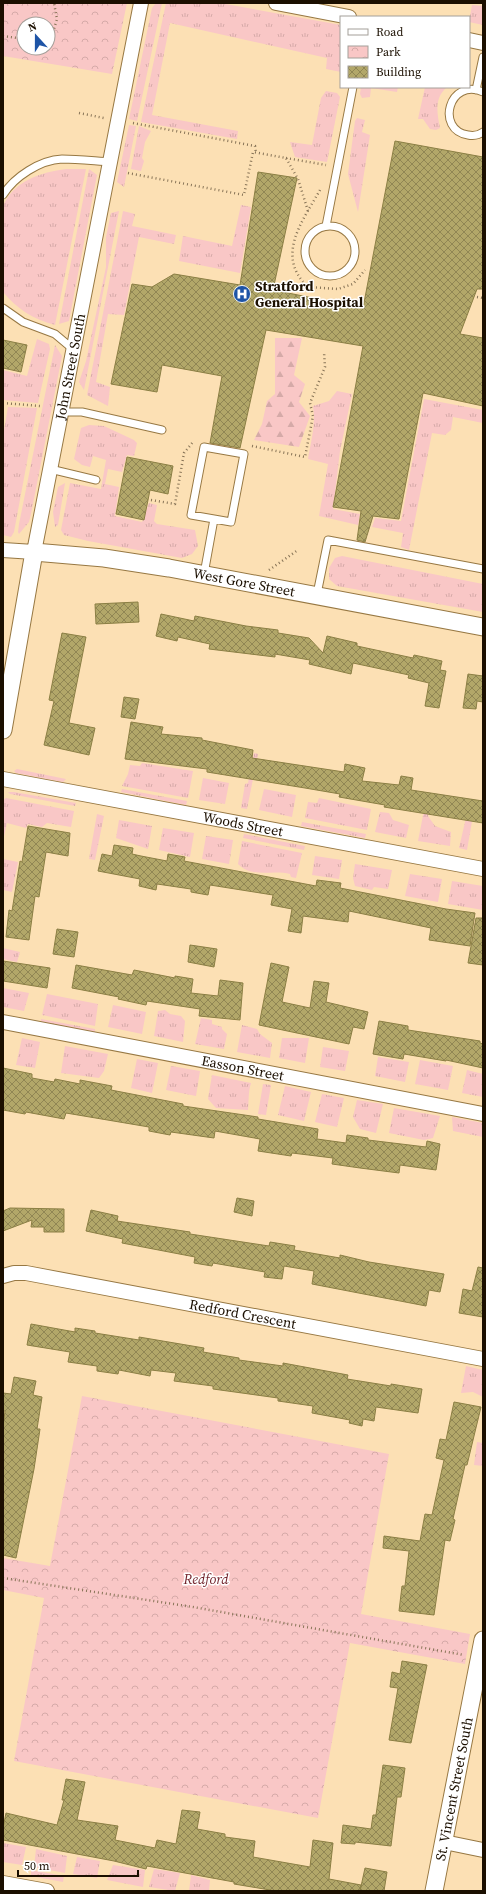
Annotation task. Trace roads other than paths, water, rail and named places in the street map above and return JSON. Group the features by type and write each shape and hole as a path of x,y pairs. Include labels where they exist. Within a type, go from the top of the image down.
{"street":[{"name":"John Street South","path":"3,730 34,552 112,162 142,3"},
{"path":"276,3 344,16"},
{"path":"470,40 483,43"},
{"name":"West Gore Street","path":"3,550 104,558 204,574 317,594 483,627"},
{"name":"Woods Street","path":"3,779 483,869"},
{"name":"Easson Street","path":"3,1022 483,1114"},
{"name":"Redford Crescent","path":"3,1276 14,1273 26,1274 483,1359"},
{"name":"St. Vincent Street South","path":"434,1891 483,1640"},
{"path":"444,1842 483,1850"},
{"path":"3,1883 47,1891"}],"lane":[{"path":"483,57 480,91 465,90 458,94 449,106 451,123 458,132 472,136 483,132"},
{"path":"326,226 353,88"},
{"path":"3,195 9,185 31,168 60,159 112,162"},
{"path":"326,226 340,228 348,233 353,240 356,252 354,261 349,268 339,275 330,277 323,276 315,272 307,263 305,254 305,245 309,237 314,231 326,226"},
{"path":"3,308 23,322 55,334 74,350"},
{"path":"62,412 82,412 162,430"},
{"path":"204,447 244,454 231,522 214,519 191,515 204,447"},
{"path":"50,469 96,480"},
{"path":"204,574 214,519"},
{"path":"317,594 328,540 483,569"}],"place":[{"name":"Stratford General Hospital","path":"242,294"}],"park label":[{"name":"Redford","path":"206,1579"}]}
